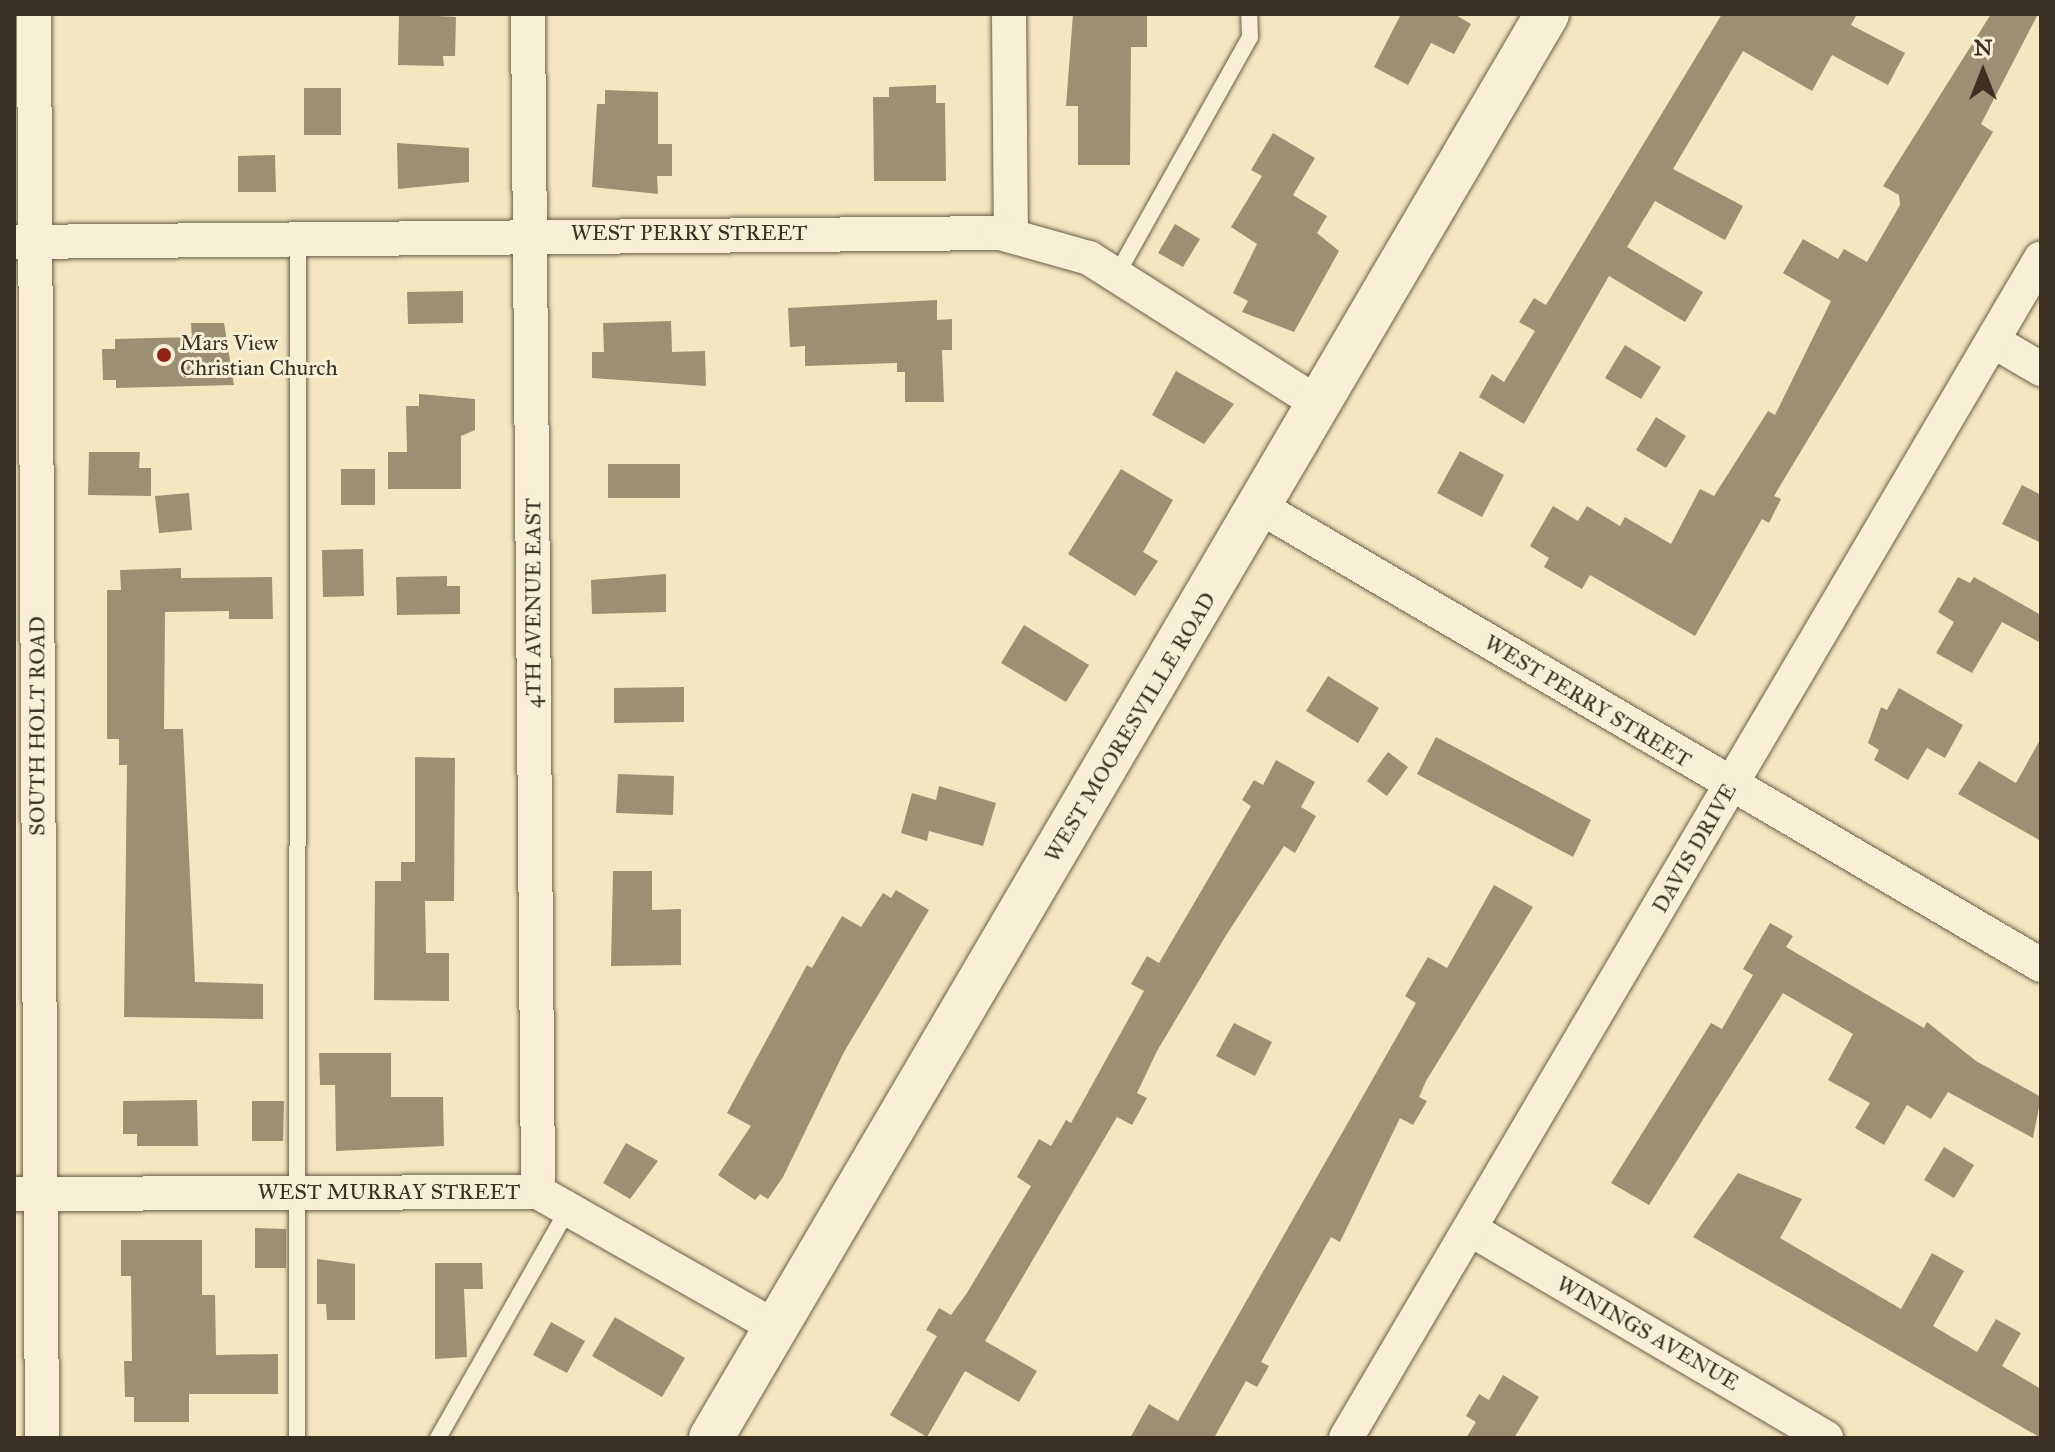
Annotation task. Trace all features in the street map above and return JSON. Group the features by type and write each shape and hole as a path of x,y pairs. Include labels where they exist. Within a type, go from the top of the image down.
{"main road":[{"name":"WEST MOORESVILLE ROAD","path":"711,1438 1547,14"}],"street":[{"name":"SOUTH HOLT ROAD","path":"34,14 25,242 27,1194 42,1438"},
{"name":"4TH AVENUE EAST","path":"528,14 538,1192"},
{"path":"1009,14 1011,236"},
{"name":"WEST PERRY STREET","path":"25,242 530,234 1011,236 1064,248 1117,274 1319,404"},
{"name":"DAVIS DRIVE","path":"1346,1438 2041,258"},
{"path":"1993,341 2041,369"},
{"name":"WEST PERRY STREET","path":"1260,507 2041,965"},
{"name":"WEST MURRAY STREET","path":"27,1194 538,1192 776,1327"},
{"name":"WININGS AVENUE","path":"1470,1229 1826,1438"}],"lane":[{"path":"1117,274 1250,37 1249,14"},
{"path":"297,1438 298,238"},
{"path":"438,1438 568,1209"}],"building":[{"path":"399,14 456,17 455,56 443,56 444,66 398,65"},
{"path":"1073,14 1147,14 1147,47 1131,47 1130,165 1078,165 1078,106 1066,106"},
{"path":"1401,14 1454,14 1471,24 1454,54 1431,43 1408,85 1374,67"},
{"path":"1722,14 1857,14 1851,25 1905,53 1888,85 1832,55 1812,91 1743,51 1673,169 1743,206 1725,240 1655,201 1627,247 1703,292 1685,322 1609,276 1524,424 1479,397 1492,374 1504,382 1535,331 1519,322 1534,298 1546,305"},
{"path":"1991,14 2038,14 1981,124 1993,132 1774,496 1781,499 1769,523 1762,519 1695,636 1590,575 1582,589 1544,567 1549,558 1530,546 1553,506 1578,521 1587,506 1620,526 1625,517 1671,544 1700,489 1714,496 1768,411 1775,415 1831,301 1783,273 1803,239 1838,259 1844,249 1867,262 1900,205 1899,195 1883,186"},
{"path":"936,85 936,103 945,103 946,181 874,181 873,97 889,97 889,87"},
{"path":"304,88 341,88 341,135 304,135"},
{"path":"605,90 658,92 658,144 672,144 672,176 657,176 658,194 592,187 597,104 605,104"},
{"path":"1273,133 1315,158 1293,195 1327,216 1317,233 1339,251 1294,332 1242,312 1248,301 1233,293 1257,244 1231,227 1262,176 1251,170"},
{"path":"397,143 469,148 469,182 398,189"},
{"path":"275,155 276,192 238,192 238,156"},
{"path":"1175,224 1200,239 1183,267 1158,253"},
{"path":"463,291 463,323 408,324 407,292"},
{"path":"937,300 937,320 952,319 952,350 942,350 944,402 905,402 905,372 897,372 897,363 805,366 805,346 790,347 788,308"},
{"path":"671,321 672,352 705,351 706,386 592,378 592,352 604,352 603,323"},
{"name":"Mars View Christian Church","path":"191,323 224,323 234,385 116,388 116,380 103,380 102,349 115,349 115,339 192,337"},
{"path":"1625,345 1661,367 1641,399 1605,378"},
{"path":"1176,371 1234,404 1204,444 1152,415"},
{"path":"419,394 475,399 475,430 461,436 461,489 388,489 388,452 407,452 406,406 419,406"},
{"path":"1656,417 1686,436 1666,468 1636,450"},
{"path":"1460,451 1504,475 1482,517 1437,493"},
{"path":"89,452 140,452 139,468 151,468 151,496 88,495"},
{"path":"608,464 680,464 680,498 608,498"},
{"path":"341,469 375,469 375,505 341,505"},
{"path":"1121,469 1173,500 1143,552 1158,561 1135,596 1068,554"},
{"path":"2022,485 2041,495 2041,543 2002,524"},
{"path":"189,493 192,530 159,533 155,496"},
{"path":"363,549 364,596 323,597 322,550"},
{"path":"181,568 181,578 272,577 273,619 229,619 229,611 165,612 164,729 183,729 195,982 263,984 263,1019 124,1017 127,765 119,765 119,739 107,739 107,590 121,590 120,570"},
{"path":"666,574 666,612 592,614 591,580"},
{"path":"447,576 447,586 460,586 460,614 397,615 396,577"},
{"path":"1958,577 1970,583 1974,577 2041,615 2041,643 2002,622 1972,673 1936,653 1954,622 1938,612"},
{"path":"1024,625 1089,665 1066,702 1001,663"},
{"path":"1328,676 1379,708 1358,743 1306,711"},
{"path":"684,687 684,722 614,723 614,688"},
{"path":"1899,688 1963,725 1945,758 1927,748 1908,780 1874,760 1879,750 1868,743 1881,707 1887,710"},
{"path":"1436,737 1591,820 1573,857 1417,774"},
{"path":"2041,738 2041,841 1958,794 1979,761 2016,783"},
{"path":"1388,752 1408,767 1387,796 1367,781"},
{"path":"415,757 455,758 454,901 425,901 426,953 449,953 449,1001 374,1000 375,881 401,881 401,862 415,862"},
{"path":"1276,760 1315,782 1301,807 1316,816 1295,853 1284,846 1225,937 1157,1051 1137,1093 1147,1098 1132,1125 1117,1117 985,1341 1037,1371 1019,1402 965,1371 927,1437 890,1415 937,1336 926,1330 939,1308 951,1315 967,1293 1031,1186 1017,1177 1039,1139 1051,1146 1066,1120 1071,1123 1144,991 1131,984 1147,956 1159,963 1251,806 1242,800 1254,780 1263,785"},
{"path":"618,774 674,776 673,815 616,813"},
{"path":"939,786 996,803 983,846 929,831 927,841 901,833 912,793 936,800"},
{"path":"613,871 652,871 652,910 681,909 681,965 611,966"},
{"path":"1494,885 1533,907 1426,1081 1419,1097 1427,1101 1413,1125 1400,1118 1340,1242 1331,1237 1261,1362 1269,1366 1257,1387 1246,1381 1214,1438 1130,1438 1149,1404 1178,1421 1416,1003 1405,996 1428,957 1447,968"},
{"path":"896,890 929,910 844,1052 783,1177 768,1199 760,1194 755,1200 718,1175 751,1126 727,1113 807,965 812,968 842,916 861,927 883,893 891,898"},
{"path":"1770,923 1793,936 1786,947 1924,1028 1927,1022 1976,1061 2041,1097 2033,1138 1948,1092 1931,1119 1907,1105 1884,1145 1855,1128 1870,1103 1828,1080 1853,1034 1783,993 1649,1205 1611,1183 1711,1023 1722,1029 1753,975 1743,969"},
{"path":"1234,1023 1272,1042 1255,1076 1216,1056"},
{"path":"319,1053 391,1053 391,1097 443,1097 444,1146 336,1151 335,1085 320,1085"},
{"path":"197,1100 198,1146 137,1146 137,1134 123,1134 123,1101"},
{"path":"252,1101 284,1101 283,1141 252,1141"},
{"path":"626,1143 658,1161 630,1199 603,1183"},
{"path":"1944,1147 1974,1165 1954,1198 1924,1180"},
{"path":"1738,1173 1802,1199 1780,1238 1901,1309 1932,1253 1964,1271 1933,1326 1977,1352 1996,1319 2021,1333 2002,1366 2041,1389 2041,1438 1693,1237"},
{"path":"255,1228 286,1229 286,1268 255,1268"},
{"path":"121,1240 202,1240 202,1295 215,1295 216,1355 278,1354 278,1394 189,1394 189,1422 134,1422 134,1397 125,1397 124,1361 132,1361 131,1276 121,1276"},
{"path":"317,1259 355,1264 355,1320 327,1320 326,1304 317,1304"},
{"path":"435,1263 482,1263 483,1289 464,1289 467,1357 435,1359"},
{"path":"615,1317 685,1358 662,1397 592,1356"},
{"path":"551,1322 585,1341 567,1373 533,1355"},
{"path":"1503,1375 1539,1397 1514,1438 1466,1438 1476,1422 1466,1416 1479,1394 1489,1400"}],"place":[{"name":"Mars View Christian Church","path":"164,355"}]}
